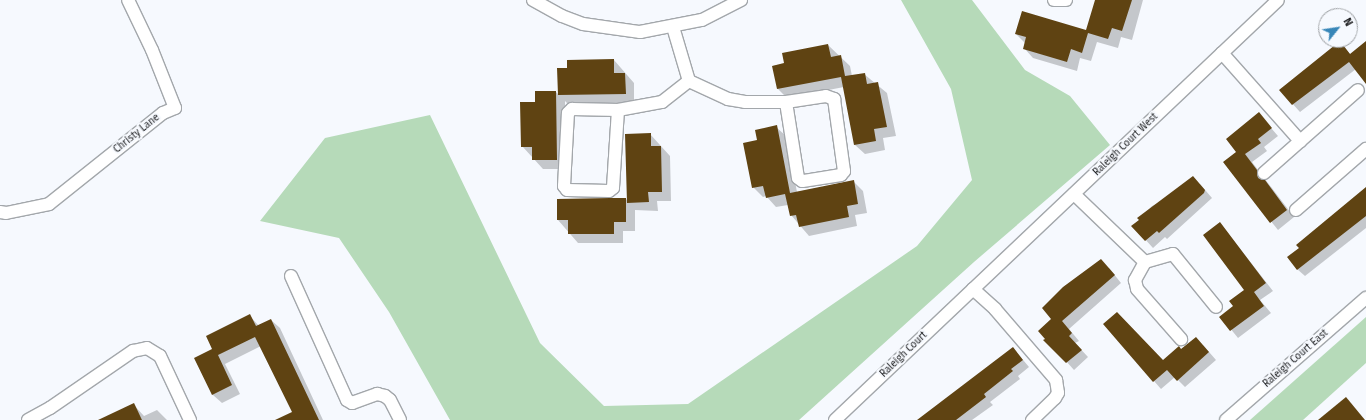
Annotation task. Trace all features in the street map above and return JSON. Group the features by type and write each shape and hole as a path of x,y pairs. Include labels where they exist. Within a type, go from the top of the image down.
{"street":[{"name":"Christy Lane","path":"0,212 6,214 49,204 163,113 174,108 152,50 128,0"},
{"path":"533,0 562,16 600,28 640,32 673,27 709,18 741,0"},
{"path":"1054,0 1066,0"},
{"name":"Raleigh Court West","path":"973,289 1278,0"},
{"path":"673,27 689,81 728,99 745,102 786,102 826,96 834,99 844,171 841,175 802,181 798,178 786,102"},
{"path":"1222,53 1300,141"},
{"path":"618,110 612,188 609,191 567,190 564,186 568,113 572,109 618,110 662,102 689,81"},
{"path":"1264,173 1358,90"},
{"path":"1296,210 1365,151"},
{"path":"1074,194 1145,262"},
{"path":"1181,339 1137,289 1135,280 1145,262 1173,254 1216,307"},
{"path":"291,276 347,400 352,403 377,394 385,396 390,400 400,420"},
{"path":"973,289 995,309 1056,380 1058,393 1055,398 1032,420"},
{"name":"Raleigh Court","path":"835,420 973,289"},
{"name":"Raleigh Court East","path":"1226,420 1366,298"},
{"path":"32,419 133,351 147,348 160,356 190,420"}],"green space":[{"path":"901,0 972,0 1025,70 1070,96 1110,145 974,262 799,420 450,420 389,312 339,238 260,221 325,138 430,115 540,343 604,406 688,404 917,246 972,180 951,89"},
{"path":"1366,317 1366,363 1303,420 1250,420"}],"building":[{"path":"1095,0 1132,0 1122,31 1112,28 1108,39 1088,33 1082,53 1071,49 1067,62 1023,49 1026,37 1015,34 1022,11 1086,30"},
{"path":"1366,41 1366,84 1349,62 1292,105 1279,90 1331,48 1345,48 1350,54"},
{"path":"828,44 831,57 841,55 845,76 865,73 867,84 878,82 887,127 874,129 876,141 854,145 841,77 777,89 772,66 784,63 782,53"},
{"path":"614,59 614,73 625,73 626,94 558,95 557,68 567,68 567,60"},
{"path":"535,91 556,91 557,160 532,160 532,147 521,147 520,102 535,102"},
{"path":"1259,112 1272,128 1258,139 1261,143 1245,154 1257,170 1258,178 1265,180 1287,210 1270,223 1223,162 1236,152 1226,139"},
{"path":"777,125 790,193 854,180 858,204 847,206 849,217 799,227 796,215 790,216 785,194 766,198 763,186 752,188 743,143 757,140 755,130"},
{"path":"651,133 651,146 661,146 662,192 648,192 649,202 627,203 625,134"},
{"path":"1193,176 1205,190 1204,193 1159,233 1157,231 1145,241 1131,226 1139,220 1137,218"},
{"path":"1366,187 1366,216 1297,270 1287,257 1299,248 1296,245"},
{"path":"626,198 626,222 614,222 614,234 568,234 568,220 557,220 557,199"},
{"path":"1220,222 1266,283 1254,292 1264,306 1230,331 1219,317 1233,306 1229,301 1244,290 1203,235"},
{"path":"1101,259 1115,275 1062,321 1072,333 1069,336 1082,350 1066,363 1043,340 1045,339 1038,331 1051,319 1042,308 1063,287"},
{"path":"1117,312 1163,360 1179,346 1181,349 1196,337 1209,352 1177,381 1167,370 1153,382 1103,324"},
{"path":"250,314 256,326 271,319 319,420 275,420 292,412 255,337 218,355 232,385 212,395 194,358 212,349 206,336"},
{"path":"1013,347 1023,360 1011,369 1013,371 984,394 986,397 956,420 917,420"},
{"path":"1346,397 1365,420 1318,420"},
{"path":"134,403 142,420 98,420"}]}
